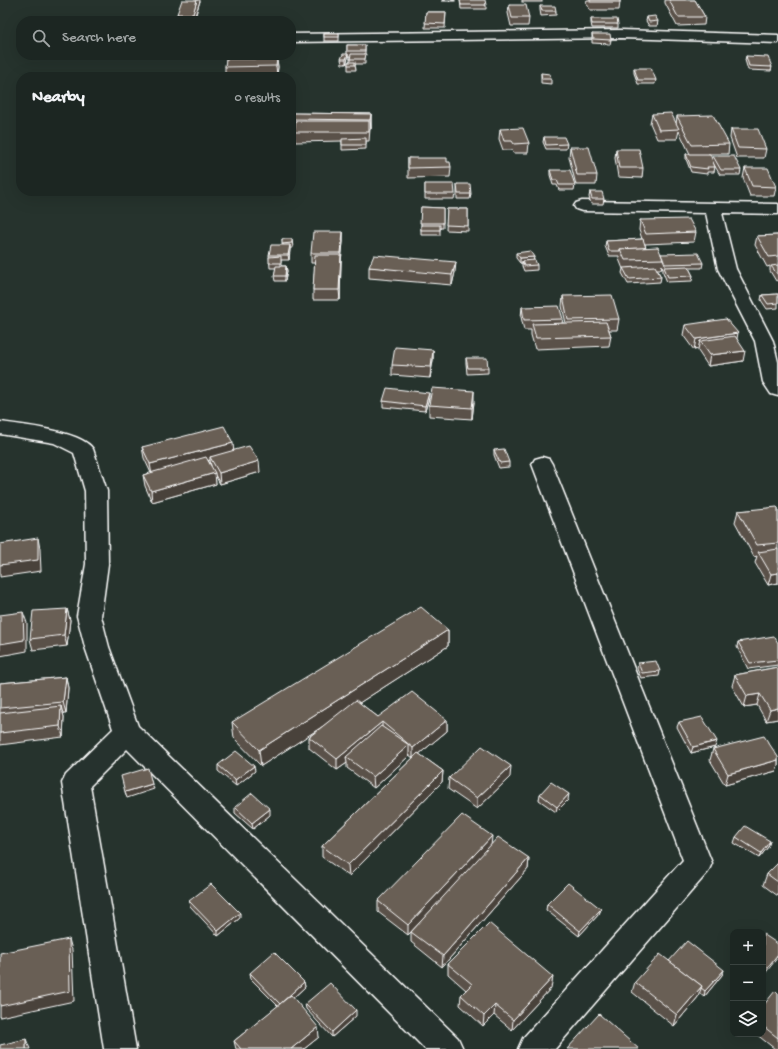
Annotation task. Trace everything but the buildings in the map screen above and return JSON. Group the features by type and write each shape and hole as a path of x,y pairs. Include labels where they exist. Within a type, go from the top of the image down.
{"street":[{"path":"296,38 621,34 778,39"},
{"path":"582,206 778,209"},
{"path":"712,208 727,269 764,341 773,382 778,390"},
{"path":"0,428 59,438 83,449 96,491 97,564 89,616 97,646 127,732 448,1049"},
{"path":"534,1049 698,863 542,464"},
{"path":"120,1049 76,783 127,732"}]}
